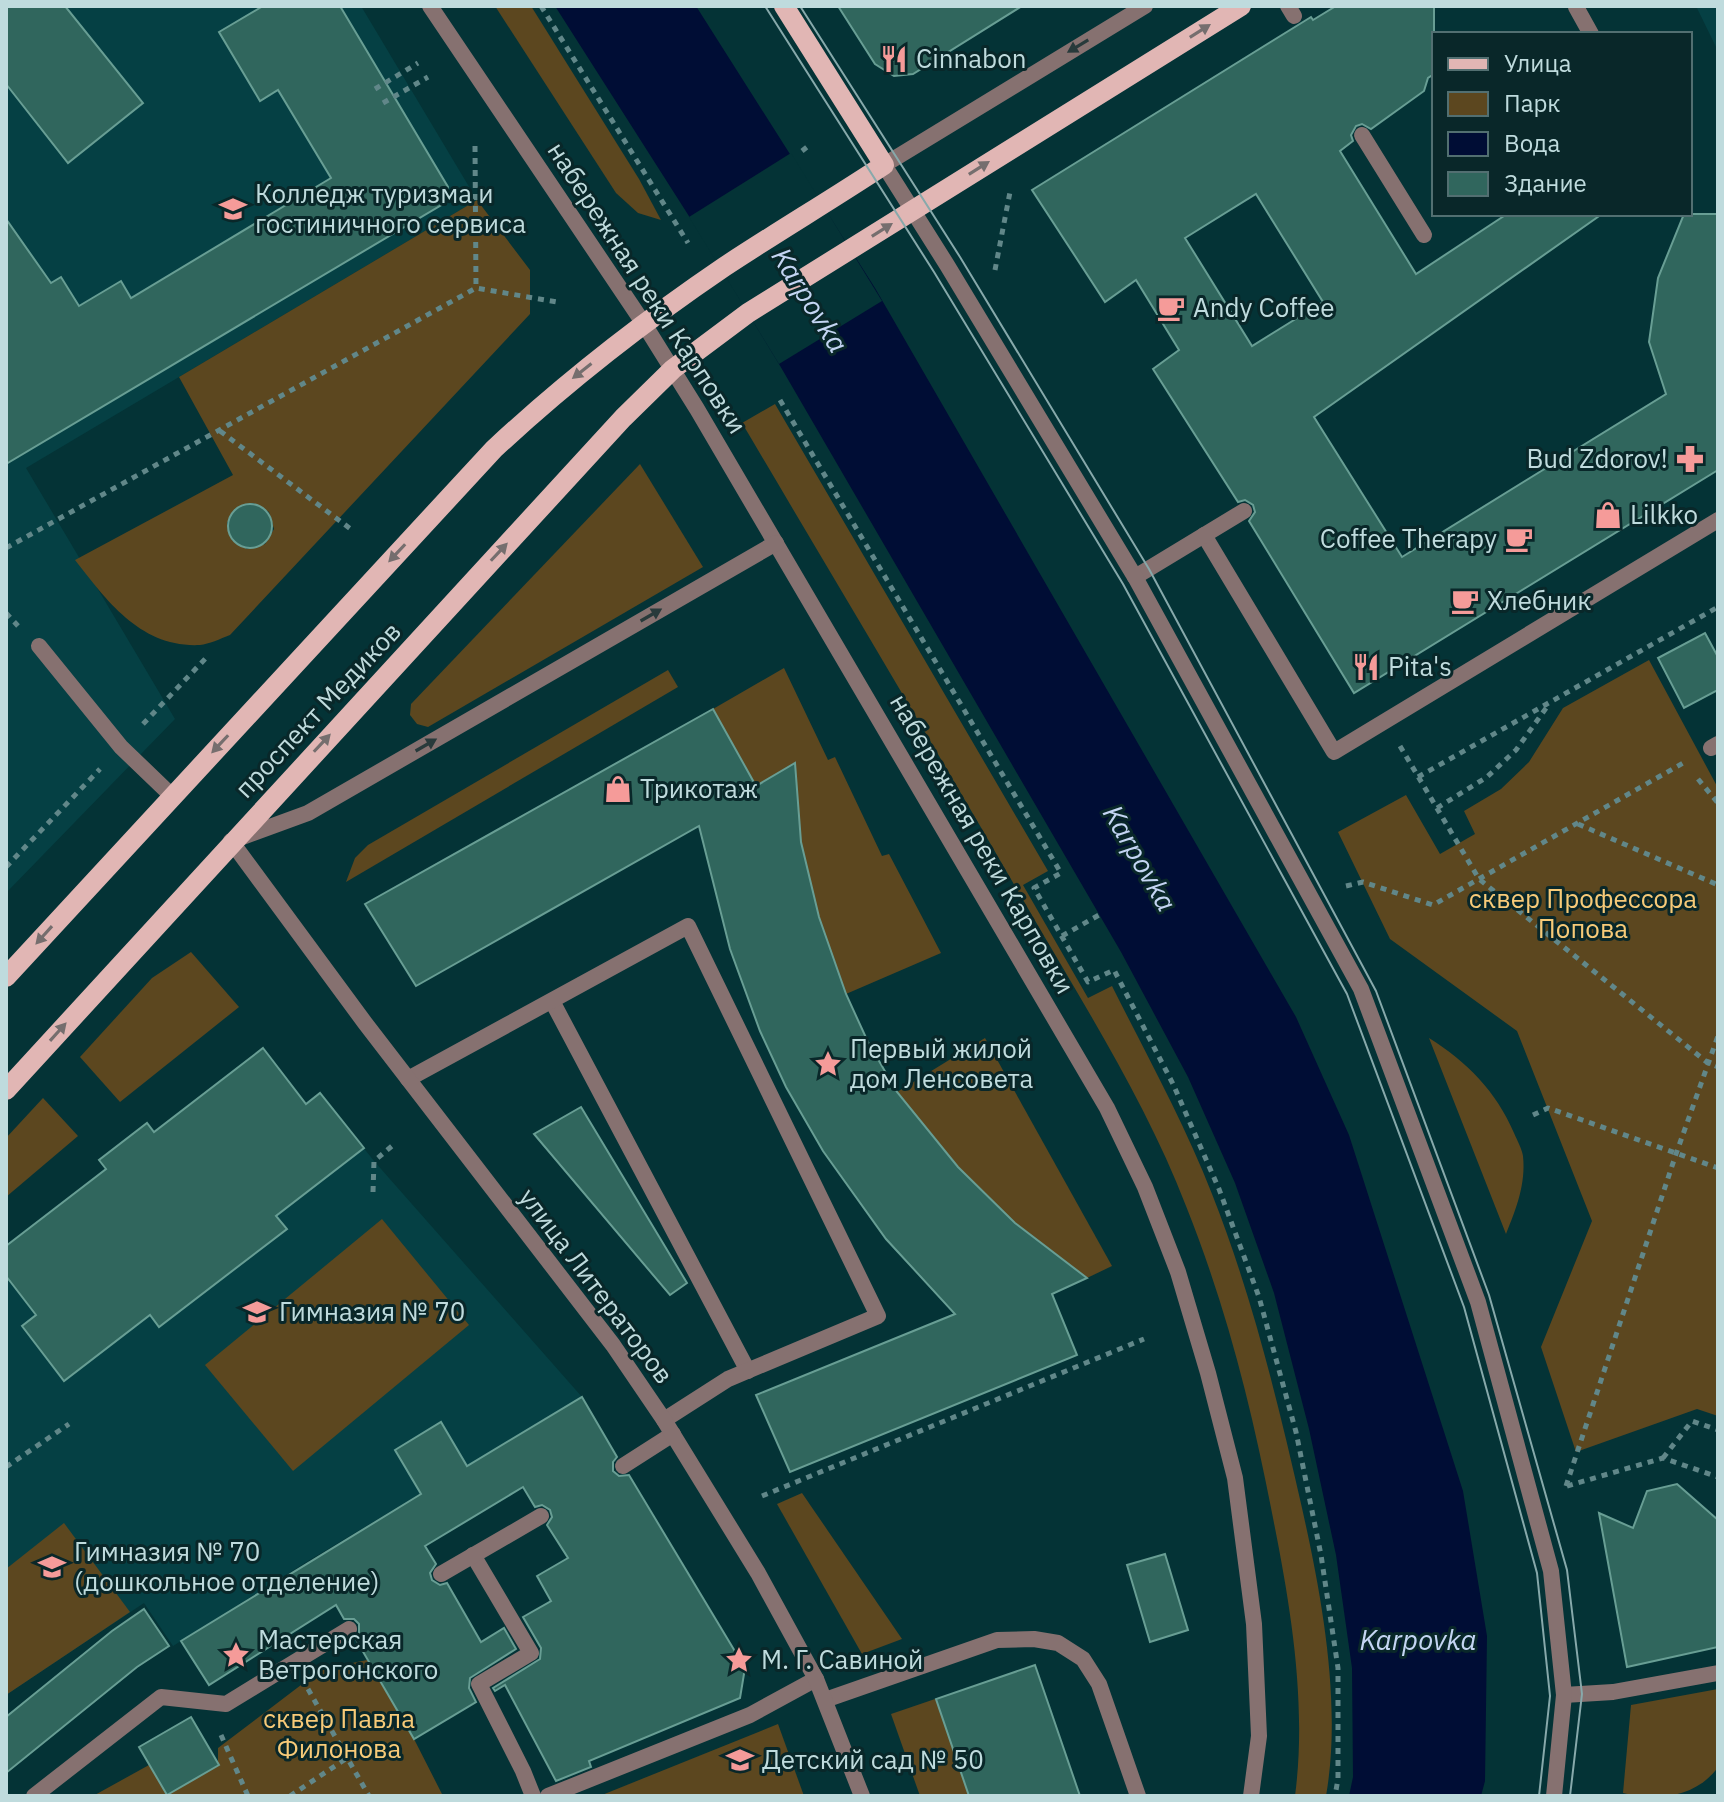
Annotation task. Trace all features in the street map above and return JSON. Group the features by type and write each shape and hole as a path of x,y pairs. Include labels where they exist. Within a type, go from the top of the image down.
{"main road":[{"path":"784,6 884,165"},
{"name":"проспект Медиков","path":"6,1090 231,841 623,418 673,369 748,313 1241,6"},
{"name":"проспект Медиков","path":"6,977 494,449 582,371 644,324 722,269 884,165"}],"street":[{"name":"набережная реки Карповки","path":"430,6 673,369 1107,1108 1145,1187 1178,1272 1235,1478 1254,1624 1259,1736 1251,1796"},
{"path":"1145,6 884,165 1135,577 1366,1004 1478,1302 1551,1571 1564,1695 1554,1796"},
{"path":"1576,7 1590,32"},
{"path":"1362,135 1424,235"},
{"path":"1135,577 1244,511"},
{"path":"1204,535 1334,752 1718,520"},
{"path":"231,841 308,813 776,543"},
{"path":"39,646 121,747 172,796"},
{"name":"улица Литераторов","path":"231,841 408,1079 613,1345 669,1427 758,1573 816,1679 862,1796"},
{"path":"408,1079 688,926 878,1316 728,1379 623,1466"},
{"path":"552,1001 748,1371"},
{"path":"441,1574 541,1516"},
{"path":"473,1555 531,1653 479,1684 533,1796"},
{"path":"34,1796 161,1697 226,1704 349,1629"},
{"path":"825,1700 997,1640 1034,1639 1058,1643 1083,1659 1099,1684 1138,1796"},
{"path":"1564,1695 1613,1692 1718,1673"},
{"path":"548,1796 750,1715 816,1679"}],"path":[{"path":"541,6 688,243"},
{"path":"375,89 418,63"},
{"path":"383,103 428,77"},
{"path":"475,146 476,288"},
{"path":"995,270 1011,184"},
{"path":"6,548 476,288 557,302"},
{"path":"780,400 790,417"},
{"path":"220,431 352,530"},
{"path":"1418,777 1718,607"},
{"path":"1437,808 1487,777 1516,750 1551,702"},
{"path":"1385,721 1479,879 1708,1063 1718,1067"},
{"path":"1346,886 1363,882 1433,905 1714,746"},
{"path":"1684,762 1718,803"},
{"path":"1577,824 1718,885"},
{"path":"1062,936 1099,915"},
{"path":"1718,1036 1566,1486 1663,1458 1718,1477"},
{"path":"1533,1115 1548,1108 1718,1168"},
{"path":"373,1192 374,1161 392,1146"},
{"path":"762,1496 1144,1339"},
{"path":"1663,1458 1692,1421 1718,1430"},
{"path":"6,1467 69,1424"},
{"path":"294,1663 369,1796"},
{"path":"207,1702 248,1796"},
{"path":"290,1796 347,1758"}],"shaded area":[{"path":"6,6 361,6 477,200 26,468 175,719 6,893"},
{"path":"1696,6 1718,6 1718,51"},
{"name":"Гимназия № 70","path":"263,1048 306,1103 320,1093 374,1161 582,1397 308,1561 173,1646 144,1603 6,1695 6,1246"}],"green space":[{"path":"495,6 531,6 639,179 661,220 638,213 616,193"},
{"path":"477,200 530,270 530,314 230,635 200,645 160,639 143,630 113,606 75,560 233,475 179,377","holes":["253,503 269,512 274,529 265,544 247,549 232,540 227,523 236,508"]},
{"path":"775,404 1048,871 1023,885 1088,998 1112,986 1177,1114 1212,1194 1240,1271 1263,1349 1293,1468 1323,1614 1332,1725 1326,1796 1295,1796 1298,1691 1280,1552 1237,1360 1186,1206 1152,1129 1112,1053 742,423"},
{"path":"640,464 703,567 428,727 417,724 410,715 411,704"},
{"name":"сквер Профессора Попова","path":"1649,660 1718,788 1718,1416 1697,1409 1576,1452 1541,1347 1592,1221 1517,1031 1390,939 1338,832 1406,795 1440,854 1475,834 1464,811 1501,789 1529,762 1563,708"},
{"path":"784,668 828,760 835,757 882,856 889,854 941,953 846,994 819,917 801,842 795,764 756,786 713,709"},
{"path":"668,670 678,687 346,882 355,858 368,845"},
{"path":"191,952 239,1007 120,1102 80,1057 152,978"},
{"path":"985,1038 1112,1266 1087,1278 1015,1223 958,1167 897,1092"},
{"path":"1429,1038 1456,1057 1479,1079 1507,1118 1521,1147 1524,1166 1522,1186 1506,1234"},
{"path":"43,1098 78,1136 6,1197 6,1138"},
{"path":"382,1219 469,1325 293,1471 205,1365"},
{"path":"802,1493 902,1639 862,1654 777,1504"},
{"name":"Гимназия № 70 (дошкольное отделение)","path":"64,1523 130,1612 6,1695 6,1569"},
{"name":"сквер Павла Филонова","path":"367,1660 414,1739 443,1796 93,1796 149,1765 167,1795 218,1765 218,1748 322,1669"},
{"path":"1718,1689 1718,1767 1709,1777 1688,1791 1675,1795 1649,1797 1623,1793 1631,1705"},
{"path":"936,1699 969,1796 920,1796 891,1714"},
{"name":"Детский сад № 50","path":"778,1724 804,1796 602,1796 602,1795"}],"water":[{"name":"Karpovka","path":"555,6 696,6 875,288 1296,1017 1349,1135 1463,1491 1487,1636 1485,1781 1481,1796 1349,1796 1353,1777 1352,1668 1336,1555 1309,1429 1274,1293 1235,1183 1188,1077 1121,952 779,364"}],"pier":[{"path":"791,153 882,301 779,364 689,217"}],"building":[{"path":"6,6 65,6 143,103 68,163 6,84"},
{"path":"263,6 340,6 448,187 443,204 6,464 6,219 51,283 61,277 79,306 121,281 131,298 331,178 278,90 260,101 219,32"},
{"path":"838,6 1022,6 913,74 894,76 875,64"},
{"path":"1336,6 1434,6 1432,75 1424,91 1371,129 1362,124 1356,126 1351,135 1353,141 1340,151 1416,274 1504,216 1599,216 1314,417 1402,557 1666,394 1649,342 1658,278 1683,216 1718,214 1718,470 1354,693 1249,521 1255,512 1253,505 1245,500 1238,502 1153,369 1179,350 1136,280 1105,302 1032,190 1311,17 1313,20","holes":["1256,194 1323,302 1252,346 1185,238"]},
{"path":"250,504 266,510 272,526 266,542 250,548 234,542 228,526 234,510"},
{"path":"1705,633 1718,657 1718,690 1684,708 1658,658"},
{"path":"713,709 756,786 795,763 801,842 819,917 846,994 868,1042 897,1092 958,1167 1015,1223 1087,1278 1052,1294 1077,1355 790,1472 756,1395 955,1314 886,1239 823,1151 786,1087 760,1031 730,949 699,826 416,986 365,904"},
{"path":"263,1048 306,1104 320,1093 364,1148 276,1216 287,1229 159,1327 150,1315 64,1381 22,1326 36,1315 6,1276 6,1246 106,1169 99,1160 147,1123 154,1132"},
{"path":"581,1107 687,1283 670,1295 534,1134"},
{"path":"582,1397 617,1457 613,1462 613,1471 619,1476 629,1475 745,1668 740,1698 589,1761 591,1767 556,1781 505,1685 495,1691 493,1688 540,1659 541,1648 523,1617 551,1601 537,1576 568,1558 547,1525 552,1517 550,1510 542,1505 535,1507 523,1487 425,1546 436,1564 430,1573 432,1580 440,1585 447,1583 481,1642 504,1628 516,1649 470,1678 469,1688 476,1702 414,1739 355,1638 359,1634 359,1624 354,1619 344,1619 336,1605 209,1685 181,1641 421,1494 395,1450 441,1422 467,1466"},
{"path":"1677,1484 1718,1520 1718,1647 1627,1667 1599,1513 1633,1528 1647,1491"},
{"path":"1165,1554 1188,1630 1150,1642 1127,1565"},
{"path":"144,1609 169,1646 137,1667 6,1773 6,1717"},
{"path":"1035,1665 1080,1796 969,1796 936,1699"},
{"path":"191,1717 219,1765 167,1795 139,1747"}],"tram line":[{"path":"765,6 934,272 1123,584 1347,994 1464,1307 1537,1573 1550,1696 1539,1796"},
{"path":"800,6 960,257 1149,569 1376,991 1489,1295 1567,1570 1582,1694 1570,1796"}],"place":[{"name":"Cinnabon","path":"894,59"},
{"name":"Колледж туризма и гостиничного сервиса","path":"233,209"},
{"name":"Andy Coffee","path":"1171,308"},
{"name":"Bud Zdorov!","path":"1690,459"},
{"name":"Lilkko","path":"1608,515"},
{"name":"Coffee Therapy","path":"1519,539"},
{"name":"Хлебник","path":"1465,601"},
{"name":"Pita's","path":"1366,667"},
{"name":"Трикотаж","path":"618,789"},
{"name":"Первый жилой дом Ленсовета","path":"828,1064"},
{"name":"Гимназия № 70","path":"257,1312"},
{"name":"Гимназия № 70 (дошкольное отделение)","path":"52,1567"},
{"name":"Мастерская Ветрогонского","path":"236,1655"},
{"name":"М. Г. Савиной","path":"739,1660"},
{"name":"Детский сад № 50","path":"740,1760"}]}
